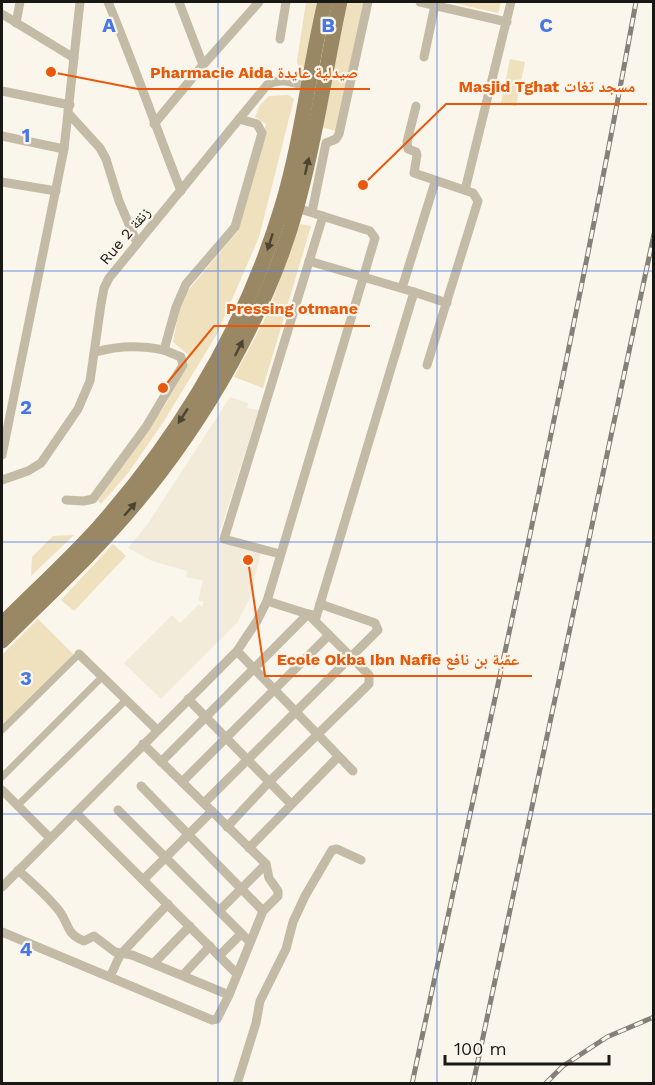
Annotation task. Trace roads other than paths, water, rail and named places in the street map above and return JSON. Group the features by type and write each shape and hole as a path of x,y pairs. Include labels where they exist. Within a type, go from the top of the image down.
{"main road":[{"path":"2,624 97,529 125,496 177,426 223,351 242,314 282,207 299,138 325,2"},
{"path":"2,641 135,505 188,433 235,356 304,210 312,144 340,2"}],"street":[{"path":"16,23 21,2"},
{"path":"2,455 64,149 80,2"},
{"path":"108,2 132,58 154,124 181,191"},
{"path":"178,2 203,65"},
{"path":"154,124 259,2"},
{"path":"280,39 286,2"},
{"path":"2,887 237,651 267,601 375,238 373,234 304,210 327,143 336,139 339,134 368,2"},
{"path":"422,2 507,22"},
{"path":"465,190 511,2"},
{"path":"424,57 435,5"},
{"path":"2,14 74,58"},
{"name":"Rue 2 زنقة","path":"2,480 28,471 40,463 51,451 78,409 90,381 104,288 109,278 257,95 275,81 284,80 308,87"},
{"path":"2,91 69,110 100,148 106,159 137,243"},
{"path":"416,106 407,142 408,149 416,152 417,155 414,173 473,193 477,207 427,365"},
{"path":"164,350 176,307 186,284 230,234 241,209 262,133 257,124 239,119"},
{"path":"2,136 64,149"},
{"path":"2,182 56,191"},
{"path":"402,288 435,182"},
{"path":"280,554 224,539 322,216"},
{"path":"309,261 447,303"},
{"path":"161,762 254,668 313,617 320,604 414,292"},
{"path":"66,500 93,499 146,427 183,365 181,357 164,350 135,346 109,348 96,352"},
{"path":"228,827 269,782 369,684 369,675 313,617 267,601"},
{"path":"204,803 378,630 378,625 320,604"},
{"path":"182,782 329,635"},
{"path":"237,651 353,771"},
{"path":"2,730 79,654 157,730"},
{"path":"2,777 102,677"},
{"path":"188,699 291,804"},
{"path":"17,806 126,700"},
{"path":"2,932 214,1020 217,1019 263,911 279,894 269,878 266,864 143,744"},
{"path":"249,848 339,757"},
{"path":"141,786 263,911"},
{"path":"2,790 50,838"},
{"path":"118,810 250,942"},
{"path":"143,880 212,811"},
{"path":"76,813 237,974"},
{"path":"237,1083 256,1023 260,1001 286,949 293,922 305,896 332,850 337,849 361,860"},
{"path":"219,911 266,864"},
{"path":"18,870 62,914 65,925 84,940 94,936 120,955 132,955 154,963 229,995"},
{"path":"110,977 120,955 168,904"},
{"path":"154,963 190,926"},
{"path":"219,956 241,934"},
{"path":"183,975 210,946"}],"railway":[{"path":"412,1084 584,273 636,2"},
{"path":"473,1084 654,234"},
{"path":"545,1084 563,1066 607,1037 654,1017"}],"place":[{"name":"Pharmacie Aida صيدلية عايدة","path":"51,72"},
{"name":"Masjid Tghat مسجد تغات","path":"363,185"},
{"name":"Pressing otmane","path":"163,388"},
{"name":"Ecole Okba Ibn Nafie عقبة بن نافع","path":"248,560"}]}
